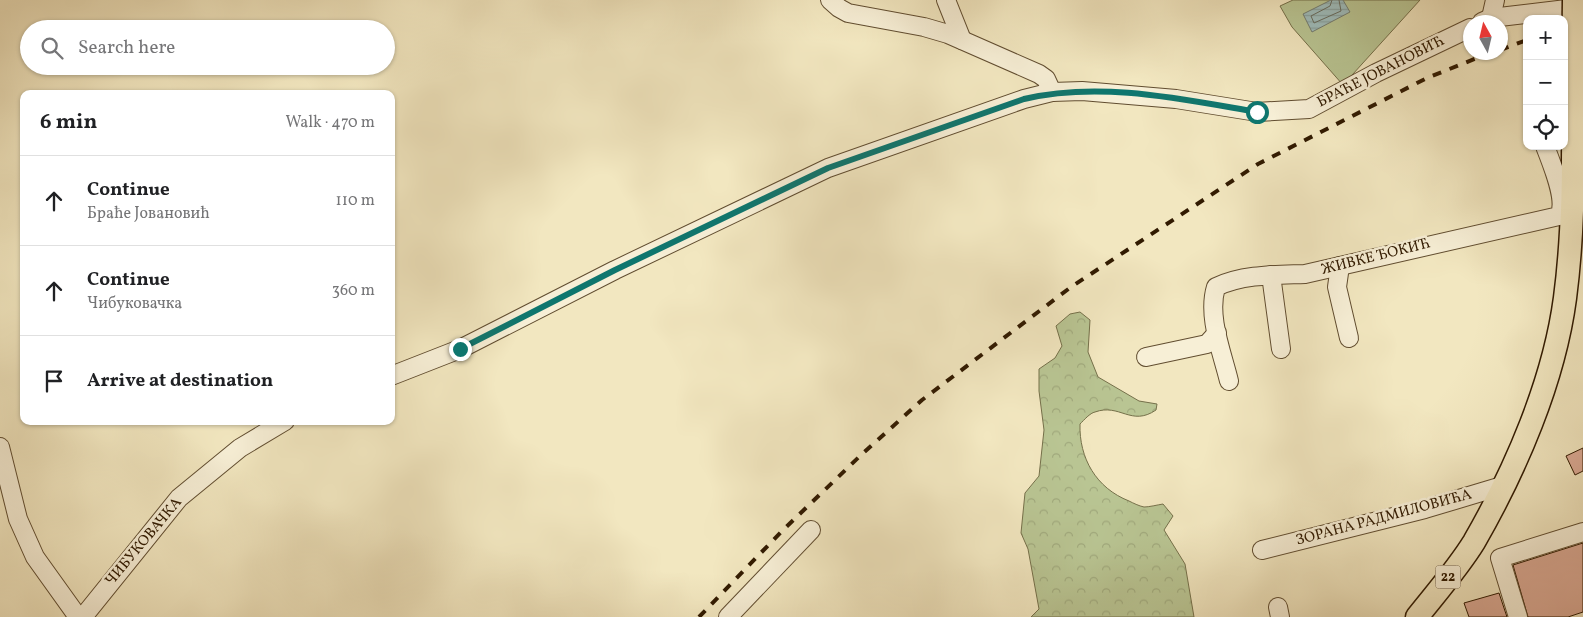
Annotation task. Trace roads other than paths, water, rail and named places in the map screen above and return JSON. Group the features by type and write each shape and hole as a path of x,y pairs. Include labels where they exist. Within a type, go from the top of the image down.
{"main road":[{"name":"22","path":"1417,617 1469,550 1505,485 1545,383 1565,300 1573,204 1569,65 1574,0"}],"street":[{"path":"395,374 460,349 615,270 828,168 1024,99 1052,92 1049,84 1039,74 962,40 924,27 848,12 839,8 830,0"},
{"path":"946,0 962,40"},
{"path":"1488,15 1495,0"},
{"path":"1508,17 1583,7"},
{"name":"БРАЋЕ ЈОВАНОВИЋ","path":"1052,92 1117,92 1176,98 1257,112 1309,109 1376,73 1463,31"},
{"path":"1569,65 1583,48"},
{"name":"ЖИВКЕ ЂОКИЋ","path":"1229,381 1217,333 1213,299 1216,287 1228,282 1271,275 1305,274 1559,216 1562,202 1561,193 1546,150"},
{"path":"1340,266 1337,287 1349,338"},
{"path":"1271,275 1281,349"},
{"path":"1146,357 1207,344 1217,333"},
{"name":"ЧИБУКОВАЧКА","path":"83,617 179,498 240,448 278,425"},
{"path":"0,447 18,519 35,557 78,617"},
{"name":"ЗОРАНА РАДМИЛОВИЋА","path":"1262,550 1425,509 1505,485"},
{"path":"728,617 812,530"},
{"path":"1518,617 1500,558 1583,532"}],"water":[{"path":"1331,0 1343,0 1350,12 1312,32 1303,14"}],"railway":[{"path":"1568,26 1583,20"},
{"path":"1508,47 1523,41"},
{"path":"699,617 782,531 861,455 922,400 1071,287 1258,164 1427,78 1472,60"}]}
